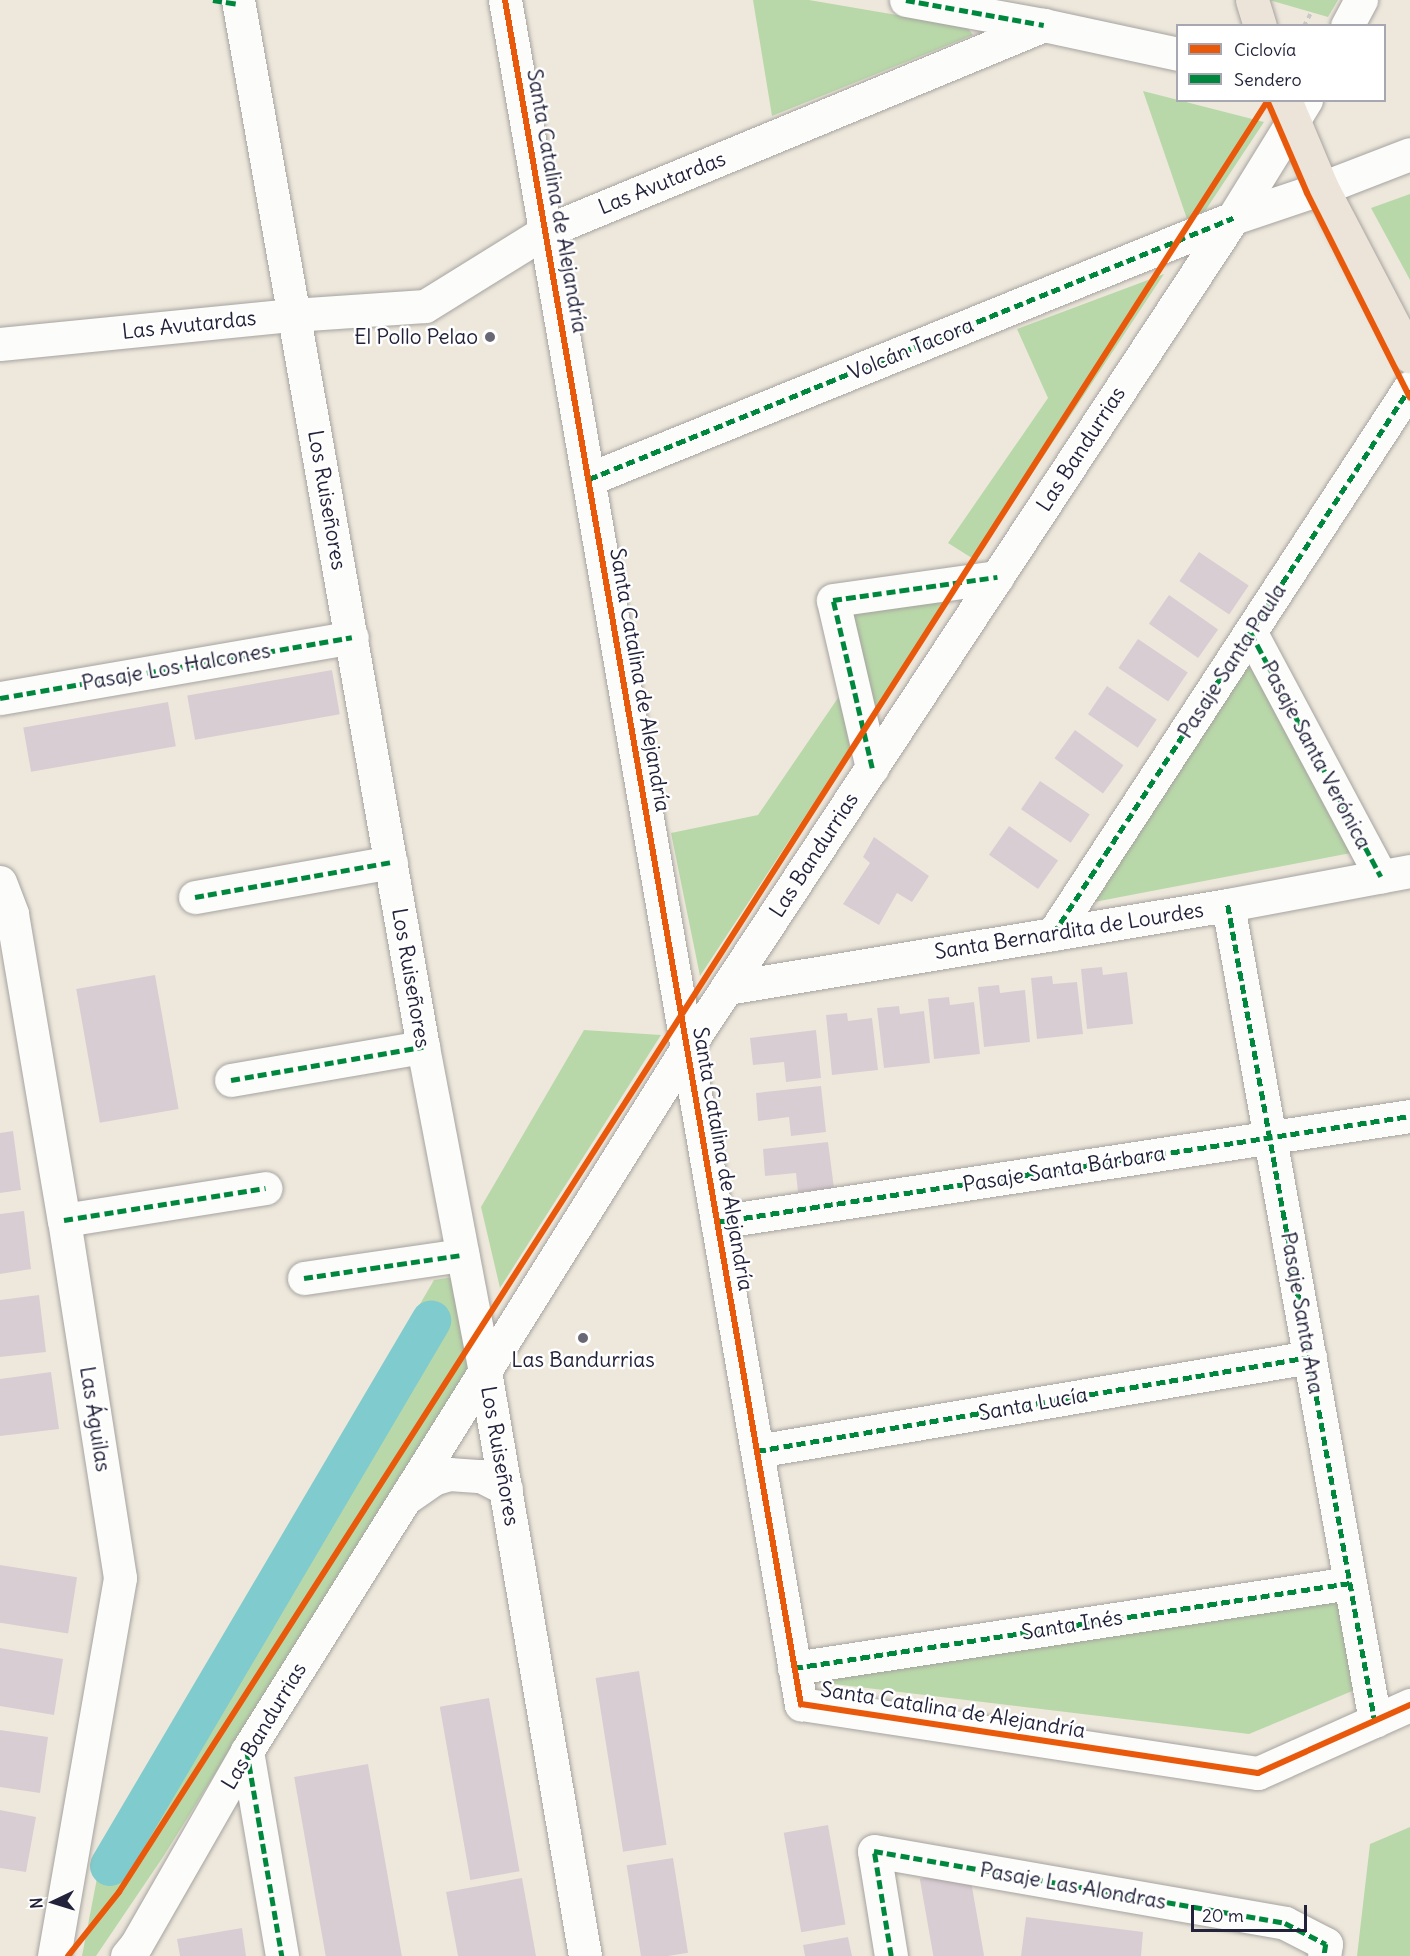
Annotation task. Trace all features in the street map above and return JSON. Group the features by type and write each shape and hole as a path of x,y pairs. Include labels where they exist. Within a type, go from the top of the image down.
{"main road":[{"path":"1252,0 1259,24"},
{"path":"1295,108 1322,188 1410,356"}],"street":[{"name":"Santa Catalina de Alejandría","path":"506,0 801,1704 1258,1773 1410,1705"},
{"path":"906,0 1044,25 1176,54"},
{"path":"1348,24 1360,0"},
{"name":"Los Ruiseñores","path":"230,1 293,315 352,637 423,1047 506,1489 585,1956"},
{"name":"Las Avutardas","path":"0,344 293,315 425,306 546,231 1044,25"},
{"name":"Las Bandurrias","path":"127,1956 136,1945 247,1751 687,1048 1233,218 1295,108"},
{"path":"1233,218 1322,188 1410,154"},
{"name":"Volcán Tacora","path":"589,479 1233,218"},
{"name":"Pasaje Santa Paula","path":"1053,934 1410,387"},
{"path":"872,768 833,600 997,577"},
{"name":"Pasaje Santa Verónica","path":"1251,633 1395,874"},
{"name":"Pasaje Los Halcones","path":"0,698 352,637"},
{"path":"195,897 391,862"},
{"name":"Santa Bernardita de Lourdes","path":"727,988 1395,874"},
{"name":"Las Águilas","path":"0,882 12,914 64,1220 120,1578 54,1956"},
{"name":"Pasaje Santa Ana","path":"1228,904 1375,1721"},
{"path":"231,1080 423,1047"},
{"name":"Pasaje Santa Bárbara","path":"717,1222 1410,1116"},
{"path":"64,1220 266,1188"},
{"path":"304,1278 462,1255"},
{"name":"Santa Lucía","path":"757,1451 1310,1357"},
{"name":"Las Bandurrias","path":"405,1499 418,1487 449,1474 481,1476 506,1489"},
{"name":"Santa Inés","path":"794,1668 1350,1582"},
{"path":"247,1751 282,1956"},
{"name":"Pasaje Las Alondras","path":"891,1956 874,1851 1285,1923 1326,1944 1324,1956"}],"green space":[{"path":"753,0 809,0 967,27 973,35 772,116"},
{"path":"1269,0 1338,0 1328,17"},
{"path":"1143,91 1176,99 1176,102 1186,102 1264,122 1205,211 1187,219"},
{"path":"1410,194 1410,280 1371,208"},
{"path":"1164,274 975,560 948,543 1048,398 1017,329"},
{"path":"952,594 869,719 843,620 852,605"},
{"path":"1249,663 1351,853 1089,903"},
{"path":"840,695 850,748 700,976 671,833 758,815"},
{"path":"584,1030 661,1035 500,1288 481,1207"},
{"path":"453,1277 469,1367 163,1857 96,1956 82,1956 103,1847 434,1280"},
{"path":"1337,1596 1357,1689 1249,1734 817,1682"},
{"path":"1410,1827 1410,1956 1357,1956 1370,1844"}],"building":[{"path":"1199,552 1249,586 1229,615 1179,581"},
{"path":"1169,595 1218,629 1198,658 1149,624"},
{"path":"1138,639 1188,673 1168,702 1118,668"},
{"path":"332,670 340,714 195,740 187,696"},
{"path":"1107,686 1157,720 1138,748 1088,714"},
{"path":"168,702 176,746 31,772 23,728"},
{"path":"1075,730 1124,765 1103,794 1054,758"},
{"path":"1040,781 1090,815 1071,843 1021,809"},
{"path":"1009,826 1058,860 1038,889 989,855"},
{"path":"874,837 929,876 912,902 897,893 879,925 843,904 870,863 863,857"},
{"path":"1102,967 1103,975 1127,972 1133,1024 1087,1029 1081,969"},
{"path":"155,975 179,1109 100,1123 76,989"},
{"path":"1052,976 1053,984 1077,982 1083,1034 1037,1039 1031,978"},
{"path":"999,985 1000,993 1025,990 1030,1042 984,1047 978,987"},
{"path":"949,997 950,1005 974,1002 980,1054 934,1059 928,999"},
{"path":"899,1006 900,1014 924,1011 930,1063 884,1068 877,1008"},
{"path":"847,1013 848,1021 872,1018 878,1070 832,1075 826,1015"},
{"path":"816,1030 821,1078 786,1082 784,1062 753,1065 750,1038"},
{"path":"821,1086 826,1132 791,1136 789,1117 758,1121 756,1093"},
{"path":"13,1131 21,1190 0,1193 0,1133"},
{"path":"828,1142 834,1188 798,1192 796,1173 765,1176 763,1149"},
{"path":"24,1211 31,1269 0,1274 0,1214"},
{"path":"39,1295 46,1352 0,1357 0,1300"},
{"path":"51,1372 59,1429 0,1436 0,1379"},
{"path":"0,1565 77,1577 68,1634 0,1623"},
{"path":"0,1648 63,1659 54,1715 0,1706"},
{"path":"639,1671 667,1845 623,1852 596,1678"},
{"path":"489,1698 520,1871 470,1880 440,1707"},
{"path":"0,1730 48,1737 40,1793 0,1787"},
{"path":"368,1764 402,1956 326,1956 294,1777"},
{"path":"0,1810 36,1817 26,1872 0,1868"},
{"path":"828,1825 846,1924 801,1932 784,1833"},
{"path":"673,1858 688,1953 668,1956 641,1956 627,1865"},
{"path":"969,1870 984,1956 933,1956 920,1879"},
{"path":"522,1878 536,1956 458,1956 446,1892"},
{"path":"1026,1917 1143,1932 1141,1956 1021,1956"},
{"path":"242,1928 246,1956 180,1956 177,1939"},
{"path":"848,1937 852,1956 805,1956 803,1945"}],"waterway":[{"path":"110,1866 431,1321"}],"marked path":[{"path":"213,0 239,4"},
{"path":"906,0 1044,25"},
{"path":"589,479 1233,218"},
{"path":"1053,934 1409,389"},
{"path":"872,768 833,600 997,577"},
{"path":"1251,633 1381,876"},
{"path":"0,698 352,637"},
{"path":"195,897 391,862"},
{"path":"1228,905 1375,1721"},
{"path":"231,1080 423,1047"},
{"path":"717,1222 1410,1116"},
{"path":"64,1220 265,1188"},
{"path":"304,1278 462,1255"},
{"path":"757,1451 1310,1357"},
{"path":"794,1668 1350,1583"},
{"path":"247,1751 282,1956"},
{"path":"891,1956 874,1851 1285,1923 1326,1944 1324,1956"}],"cycle path":[{"path":"505,0 801,1704 1258,1773 1410,1705"},
{"path":"68,1956 119,1892 1267,102"},
{"path":"1268,102 1307,193 1410,398"}],"place":[{"name":"El Pollo Pelao","path":"490,337"},
{"name":"Las Bandurrias","path":"583,1338"}]}
